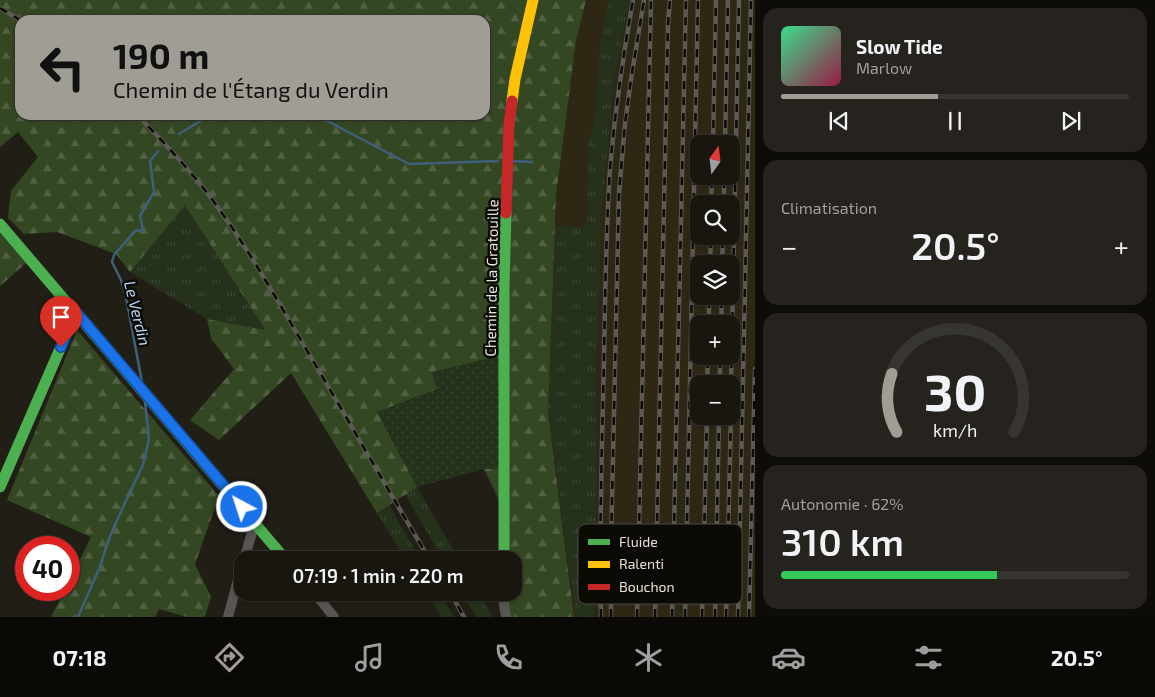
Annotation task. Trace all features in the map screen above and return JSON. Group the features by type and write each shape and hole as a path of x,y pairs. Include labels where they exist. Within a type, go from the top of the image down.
{"street":[{"name":"Chemin de la Gratouille","path":"504,551 504,286 509,124 516,79 534,0"},
{"path":"0,224 278,551"},
{"path":"0,487 76,312"},
{"path":"246,551 254,522"},
{"path":"228,617 234,595"},
{"path":"321,601 334,617"},
{"path":"505,601 506,617"}],"shaded area":[{"path":"586,0 755,0 755,617 574,617 548,413 556,196 576,41"}],"green space":[{"path":"0,0 586,0 576,41 556,196 548,413 574,617 501,617 501,601 522,601 522,551 500,551 500,502 484,469 500,468 432,372 438,389 378,412 417,487 377,513 291,373 219,440 190,420 234,369 211,338 207,319 265,330 185,205 130,272 116,254 57,232 24,234 8,218 11,191 38,157 18,132 0,147"},
{"path":"608,0 630,0 615,75 601,213 596,385 596,524 578,524 578,604 594,604 594,617 576,617 548,413 555,226 583,227 587,217 588,143 595,119 599,53"},
{"path":"185,204 265,331 207,319 130,272"},
{"path":"0,233 26,263 0,286"},
{"path":"77,330 219,496 195,564 211,597 205,617 187,617 159,609 155,617 51,617 59,601 80,601 80,560 91,537 7,500"},
{"path":"498,356 500,468 484,469 417,487 377,412 437,389 432,372"},
{"path":"417,487 454,551 438,551 405,494"},
{"path":"389,505 416,551 400,551 377,513"},
{"path":"432,601 445,601 454,617 442,617"},
{"path":"467,601 483,601 493,617 476,617"}],"waterway":[{"path":"179,134 202,120"},
{"path":"325,120 409,164 498,161"},
{"name":"Le Verdin","path":"142,382 126,297 121,280 112,262 114,255 135,231 143,230 140,216 154,192 150,161 158,151"},
{"path":"513,161 532,162"},
{"name":"Le Verdin","path":"78,617 99,569 110,536 143,465 149,439 145,402"}],"railway":[{"path":"600,524 610,168 617,105 633,0"},
{"path":"611,524 619,193 625,124 644,0"},
{"path":"639,524 651,0"},
{"path":"657,524 670,0"},
{"path":"674,524 686,0"},
{"path":"687,524 698,0"},
{"path":"713,135 716,0"},
{"path":"725,135 728,0"},
{"path":"731,375 739,0"},
{"path":"740,524 751,0"},
{"path":"0,8 15,17"},
{"path":"142,120 191,173 235,232 425,551"},
{"path":"711,195 712,185"},
{"path":"724,185 724,195"},
{"path":"710,255 711,245"},
{"path":"722,255 723,245"},
{"path":"709,305 709,315"},
{"path":"721,315 722,305"},
{"path":"707,375 708,365"},
{"path":"720,365 720,375"},
{"path":"749,617 755,369"},
{"path":"704,524 707,425"},
{"path":"717,524 719,425"},
{"path":"728,524 731,425"},
{"path":"455,601 464,617"},
{"path":"601,604 601,617"},
{"path":"611,604 611,617"},
{"path":"637,604 637,617"},
{"path":"655,604 655,617"},
{"path":"672,604 672,617"},
{"path":"685,604 685,617"},
{"path":"702,604 702,617"},
{"path":"715,604 715,617"},
{"path":"726,604 726,617"},
{"path":"738,604 738,617"}],"traffic: fast":[{"path":"504,551 504,287 506,213"},
{"path":"0,224 278,551"},
{"path":"0,487 76,312"}],"traffic: slow":[{"path":"512,101 515,79 533,0"}],"traffic: jam":[{"path":"506,213 509,124 512,101"}],"route":[{"path":"61,347 76,312 242,507"}]}
